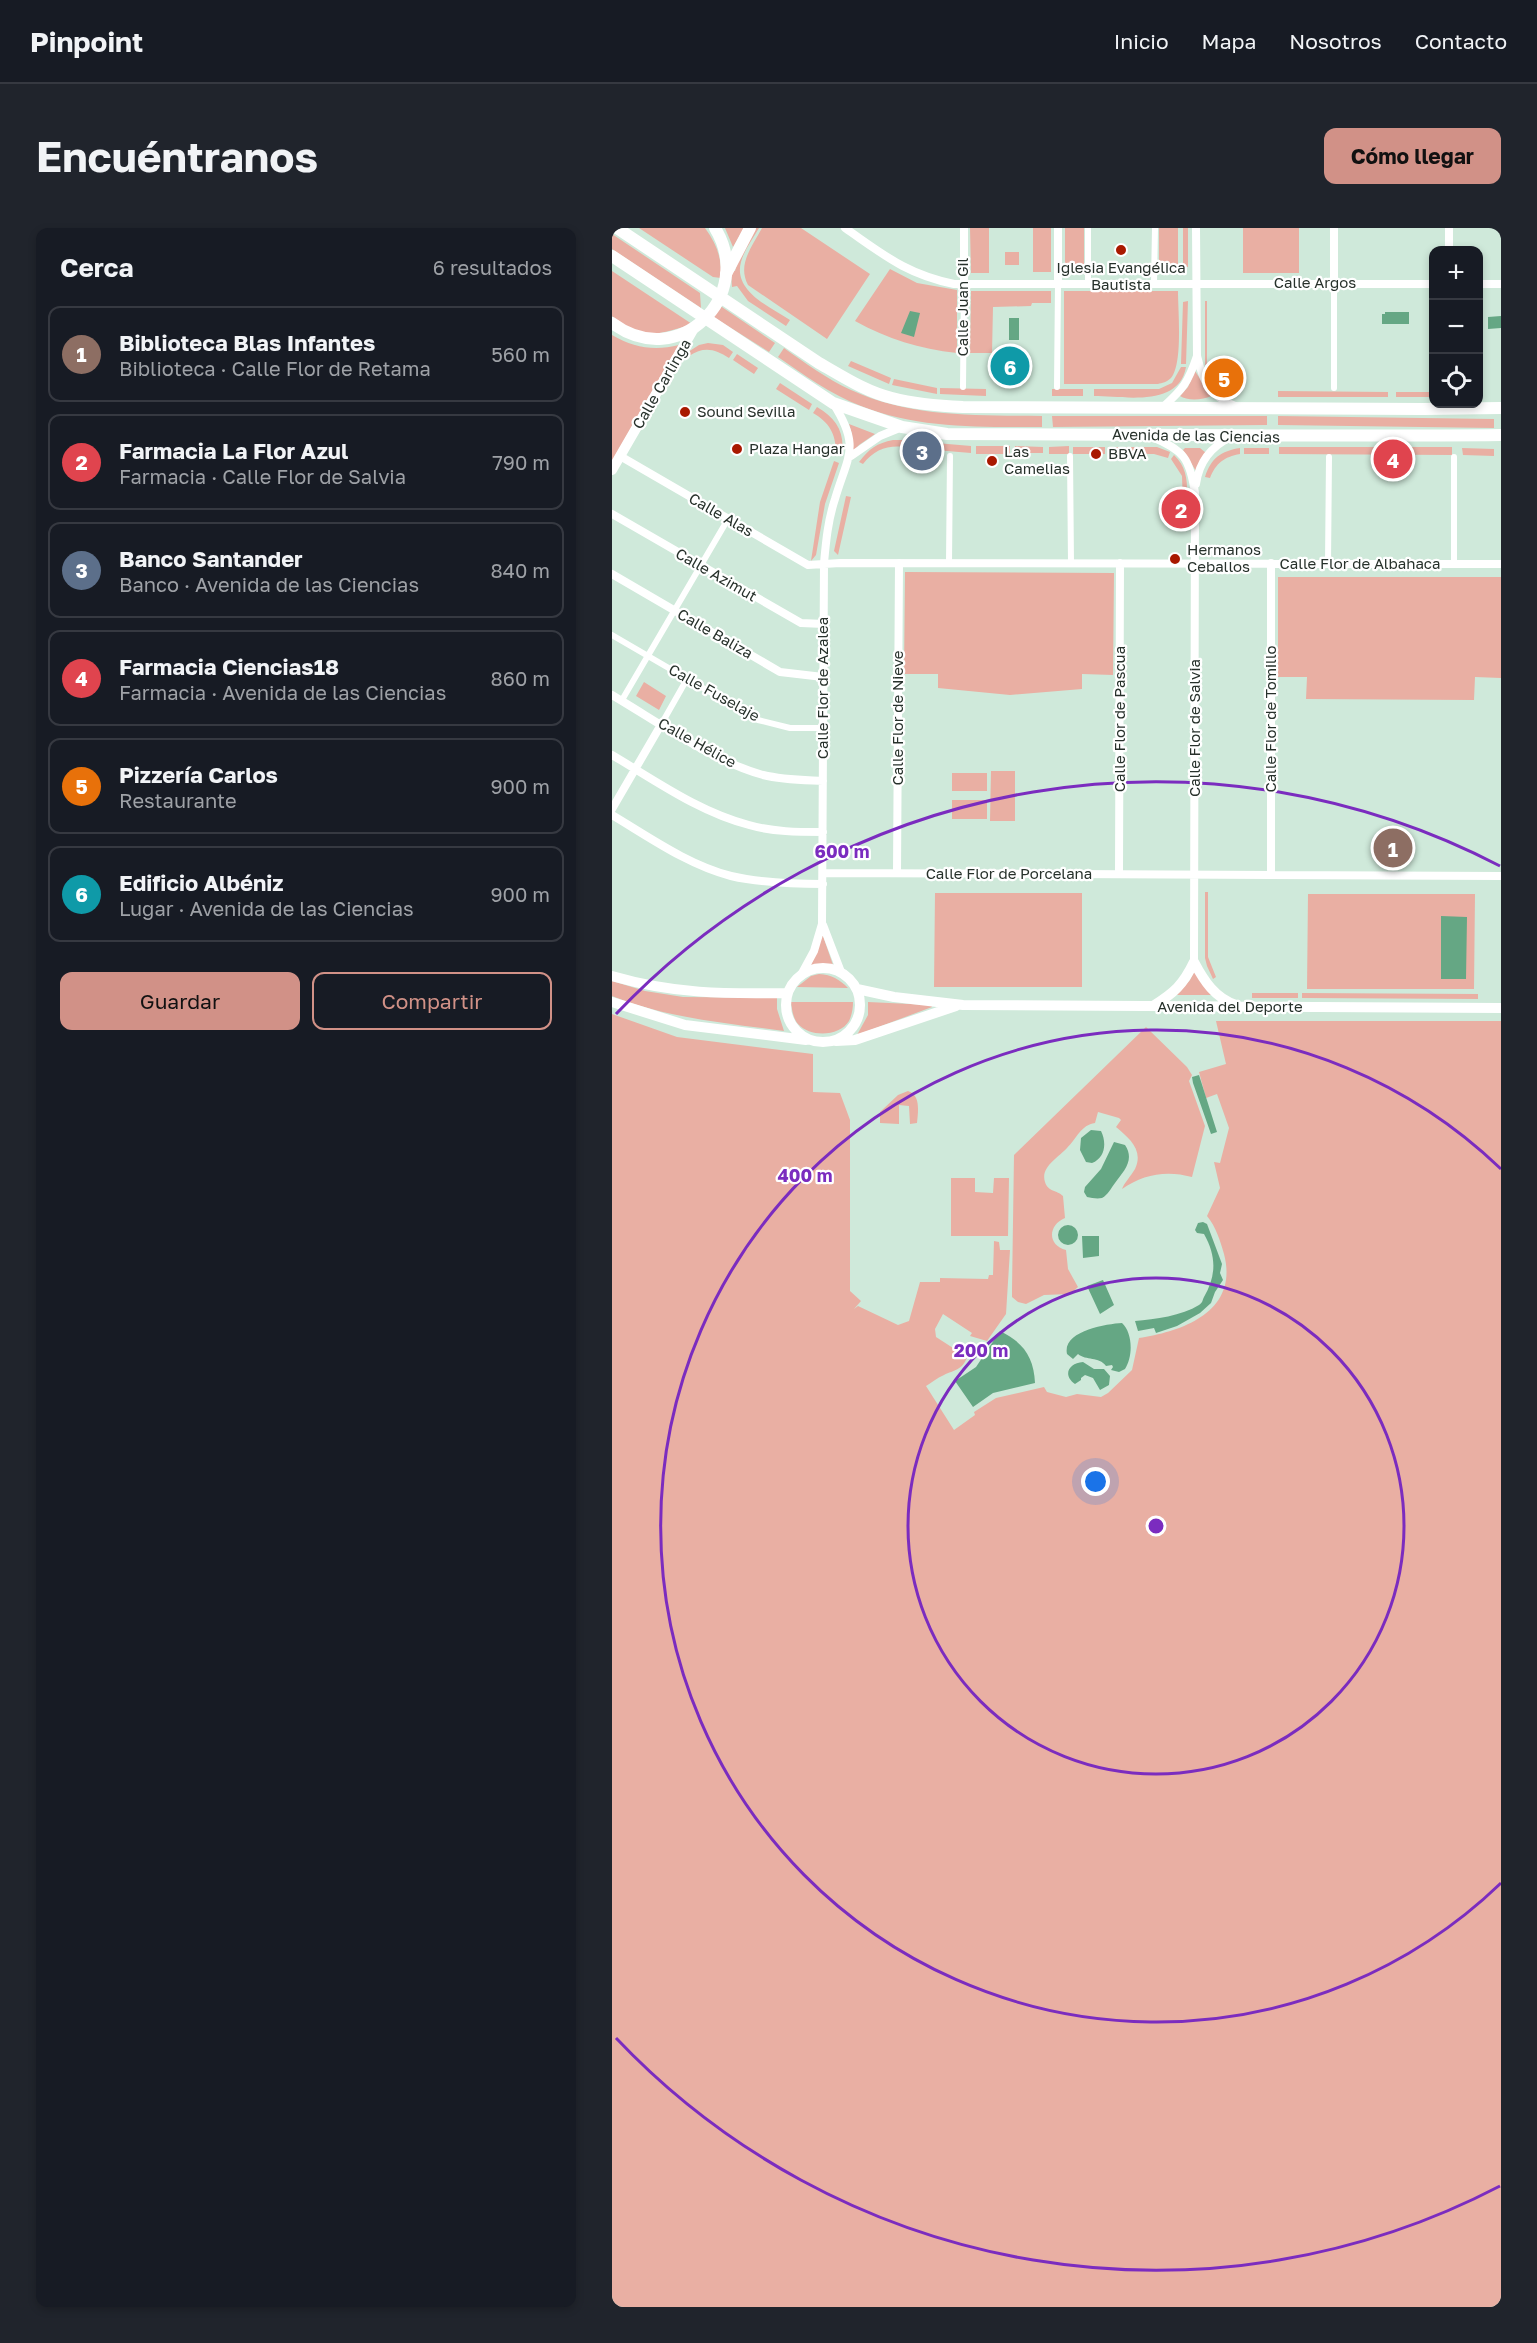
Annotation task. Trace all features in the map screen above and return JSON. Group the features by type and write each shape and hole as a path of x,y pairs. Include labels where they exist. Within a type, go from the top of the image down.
{"main road":[{"name":"Avenida de las Ciencias","path":"617,228 819,363 850,381 890,398 931,405 963,407 1501,408"},
{"path":"715,228 724,250 726,274"},
{"path":"612,322 628,333 645,338 673,337 693,330 705,319 720,297 726,274 750,228"},
{"name":"Avenida de las Ciencias","path":"612,256 833,403 902,427 947,434 1305,437 1501,435"}],"street":[{"name":"Calle Argos","path":"845,228 909,271 928,279 964,284 1429,284"},
{"name":"Calle Juan Gil","path":"963,387 964,228"},
{"path":"1057,387 1058,228"},
{"path":"1088,228 1088,284"},
{"path":"1154,283 1155,228"},
{"path":"1196,228 1197,356 1201,374 1211,391 1219,398 1240,408"},
{"path":"1334,228 1334,388"},
{"path":"1449,228 1449,246"},
{"path":"1483,284 1501,284"},
{"name":"Calle Carlinga","path":"612,470 693,330"},
{"path":"1162,408 1184,387 1190,378 1197,356"},
{"path":"833,403 844,421 851,443 851,456"},
{"path":"851,456 880,436 902,427"},
{"name":"Calle Flor de Salvia","path":"1144,434 1168,444 1184,455 1192,475 1195,493"},
{"name":"Calle Flor de Salvia","path":"1194,962 1195,493 1197,479 1208,455 1220,442 1236,435"},
{"name":"Calle Alas","path":"620,456 808,565 949,563"},
{"name":"Calle Flor de Azalea","path":"822,924 824,564 828,526 851,456"},
{"path":"949,563 950,456"},
{"path":"1070,456 1071,563"},
{"path":"1328,564 1329,457"},
{"name":"Calle Flor de Albahaca","path":"1454,457 1454,564"},
{"name":"Calle Azimut","path":"612,514 801,624 824,624"},
{"path":"622,700 728,519"},
{"name":"Calle Flor de Nieve","path":"897,873 899,563"},
{"name":"Calle Flor de Albahaca","path":"949,563 1501,564"},
{"name":"Calle Flor de Pascua","path":"1119,874 1120,563"},
{"name":"Calle Flor de Tomillo","path":"1271,563 1271,875"},
{"name":"Calle Baliza","path":"612,574 780,672 823,677"},
{"name":"Calle Fuselaje","path":"612,635 758,720 790,728 823,728"},
{"path":"612,809 687,679"},
{"name":"Calle Hélice","path":"612,695 738,767 765,776 823,781"},
{"path":"612,755 711,813 750,826 786,832 823,832"},
{"path":"612,815 685,857 730,875 780,884 823,884"},
{"name":"Calle Flor de Porcelana","path":"823,873 1501,876"},
{"path":"822,924 841,972"},
{"path":"810,1041 792,1026 785,1005 787,993 801,975 814,951 822,924"},
{"path":"1152,1007 1173,994 1186,978 1194,962"},
{"path":"1194,962 1205,982 1225,1001 1244,1007"},
{"path":"612,1002 685,1025 821,1043 845,1036 857,1021 860,1003 857,988 841,972 820,968 801,975"},
{"path":"612,976 646,986 683,992 787,993"},
{"name":"Avenida del Deporte","path":"857,988 894,997 960,1005 1501,1008"},
{"name":"Avenida del Deporte","path":"833,1041 855,1040 960,1005"}],"shaded area":[{"path":"639,228 705,228 718,252 721,278 713,277"},
{"path":"725,228 744,228 733,247"},
{"path":"755,228 759,228 741,262 742,281 755,297 790,320 786,326 748,301 737,286 732,287 731,271 735,271"},
{"path":"762,228 801,228 870,274 827,339 748,285 744,270 745,263"},
{"path":"970,228 989,228 989,273 971,273"},
{"path":"1033,228 1051,228 1051,272 1033,272"},
{"path":"1065,228 1084,228 1084,274 1065,274"},
{"path":"1159,228 1178,228 1178,273 1159,273"},
{"path":"1183,228 1188,228 1188,267 1183,267"},
{"path":"1243,228 1299,228 1299,273 1243,273"},
{"path":"612,234 700,293 701,308 612,249"},
{"path":"1005,252 1019,252 1019,265 1005,265"},
{"path":"890,269 917,283 957,290 957,353 904,342 855,321"},
{"path":"612,271 692,324 650,334 641,333 622,325 612,316"},
{"path":"971,291 1051,291 1051,303 993,307 992,353 970,353"},
{"path":"1064,291 1178,291 1178,350 1175,371 1171,378 1158,384 1064,384"},
{"path":"1188,301 1186,364 1181,364 1183,302"},
{"path":"1205,301 1207,301 1207,365 1205,365"},
{"path":"719,305 775,343 769,352 712,316"},
{"path":"910,311 920,313 914,337 901,333"},
{"path":"1409,312 1409,324 1382,324 1382,314"},
{"path":"1501,316 1501,328 1488,329 1488,317"},
{"path":"1009,318 1019,318 1019,340 1009,340"},
{"path":"612,335 628,343 645,347 662,348 679,345 612,461"},
{"path":"708,343 723,345 733,352 729,358 719,352 709,350 689,356 685,354 699,345"},
{"path":"784,348 833,381 874,399 897,406 945,413 1042,416 1042,427 950,425 883,414 828,390 778,357"},
{"path":"737,354 758,368 754,374 733,360"},
{"path":"851,361 891,378 889,384 848,366"},
{"path":"1181,367 1186,367 1181,380 1173,389 1161,394 1134,398 1094,396 1094,389 1159,389 1172,383"},
{"path":"1195,371 1211,396 1187,399 1180,396 1188,387"},
{"path":"894,379 937,388 937,394 892,385"},
{"path":"780,383 812,404 809,410 776,389"},
{"path":"940,388 986,389 986,396 940,394"},
{"path":"1052,389 1083,389 1083,396 1052,396"},
{"path":"1278,391 1388,392 1388,397 1278,397"},
{"path":"1396,392 1429,392 1429,397 1396,397"},
{"path":"817,407 838,426 843,446 842,454 836,453 835,440 827,425 813,413"},
{"path":"1052,416 1267,416 1267,425 1053,427"},
{"path":"1278,416 1494,419 1494,428 1278,425"},
{"path":"849,424 875,434 853,452 852,434"},
{"path":"893,440 907,440 906,447 882,449 863,464 859,462 874,447"},
{"path":"913,441 971,446 971,453 911,448"},
{"path":"976,446 1010,446 1010,454 976,454"},
{"path":"1015,446 1043,447 1043,453 1015,453"},
{"path":"1069,446 1069,454 1049,454 1049,447"},
{"path":"1073,447 1105,447 1105,454 1073,454"},
{"path":"1109,447 1157,447 1170,452 1168,458 1154,454 1109,454"},
{"path":"1279,447 1452,447 1452,455 1279,454"},
{"path":"1200,448 1206,453 1196,471 1183,450"},
{"path":"1240,448 1240,454 1225,459 1215,468 1210,478 1205,477 1210,465 1218,456"},
{"path":"1244,448 1269,448 1269,454 1244,454"},
{"path":"1462,448 1494,449 1494,456 1463,455"},
{"path":"1174,455 1185,473 1187,509 1183,509 1182,476 1171,459"},
{"path":"834,461 839,463 825,504 816,555 811,561 820,502"},
{"path":"846,496 851,497 838,555 834,551"},
{"path":"905,572 1114,573 1113,675 1082,674 1082,689 1010,695 938,688 938,674 904,674"},
{"path":"1278,577 1501,577 1501,678 1475,677 1474,700 1306,699 1307,677 1278,677"},
{"path":"644,682 666,696 659,710 636,696"},
{"path":"991,771 1015,771 1015,821 990,821"},
{"path":"952,773 987,773 987,791 952,791"},
{"path":"952,800 987,800 987,819 952,819"},
{"path":"1205,892 1208,892 1208,957 1216,977 1213,979 1205,958"},
{"path":"935,893 1082,893 1082,987 934,987"},
{"path":"1308,894 1475,894 1474,989 1307,989"},
{"path":"1441,916 1467,917 1466,979 1441,979"},
{"path":"822,936 833,965 811,965"},
{"path":"1195,970 1212,995 1177,995 1190,980"},
{"path":"819,974 835,978 848,988 797,987 811,976"},
{"path":"612,981 645,991 683,997 777,998 777,1009 784,1031 696,1019 654,1010 612,996"},
{"path":"1252,993 1298,993 1298,998 1252,998"},
{"path":"1302,993 1478,994 1478,999 1302,998"},
{"path":"791,1002 853,1002 853,1009 849,1021 839,1030 817,1033 810,1032 798,1024"},
{"path":"868,1002 931,1005 932,1007 857,1035 868,1015"},
{"path":"612,1014 677,1037 813,1054 813,1092 840,1093 850,1120 850,1291 861,1301 854,1309 858,1306 898,1325 909,1321 920,1282 940,1282 940,1278 988,1279 989,1275 993,1275 994,1241 999,1242 1000,1250 1010,1250 1006,1314 987,1341 970,1336 972,1333 943,1314 935,1329 936,1337 967,1357 961,1367 926,1386 954,1430 975,1415 974,1412 996,1398 1044,1387 1047,1392 1066,1397 1077,1394 1101,1397 1132,1370 1139,1338 1173,1330 1190,1323 1204,1315 1216,1304 1223,1290 1226,1274 1224,1254 1215,1229 1207,1216 1220,1188 1214,1162 1220,1163 1229,1128 1217,1094 1206,1098 1199,1072 1226,1064 1216,1021 1501,1021 1501,2307 612,2307"},
{"path":"1146,1027 1187,1067 1192,1075 1189,1081 1205,1126 1192,1177 1173,1174 1156,1175 1138,1180 1122,1189 1135,1169 1138,1156 1134,1145 1116,1127 1121,1120 1098,1112 1095,1123 1083,1129 1051,1163 1044,1177 1048,1188 1063,1196 1065,1218 1055,1225 1052,1235 1055,1244 1066,1250 1068,1269 1078,1287 1070,1294 1044,1295 1026,1304 1018,1302 1012,1297 1014,1155"},
{"path":"1199,1075 1217,1132 1211,1134 1193,1083 1192,1077"},
{"path":"908,1091 917,1100 917,1123 910,1124 909,1106 899,1105 899,1124 880,1123 880,1112 898,1095"},
{"path":"1091,1130 1101,1131 1104,1140 1104,1150 1100,1158 1092,1163 1086,1162 1080,1150 1081,1138"},
{"path":"1114,1142 1125,1145 1128,1150 1127,1165 1104,1197 1087,1197 1084,1192 1085,1187 1101,1169"},
{"path":"951,1178 975,1178 975,1192 993,1193 994,1178 1009,1178 1008,1236 951,1236"},
{"path":"1198,1223 1207,1224 1222,1264 1220,1273 1223,1280 1211,1303 1200,1313 1177,1326 1156,1333 1154,1328 1138,1331 1135,1321 1177,1314 1192,1309 1202,1302 1213,1274 1213,1259 1208,1242 1204,1234 1197,1233 1195,1230"},
{"path":"1068,1225 1075,1228 1078,1235 1075,1242 1068,1245 1061,1242 1058,1235 1061,1228"},
{"path":"1082,1236 1099,1236 1099,1256 1083,1258"},
{"path":"1103,1280 1114,1305 1100,1314 1087,1286"},
{"path":"1122,1323 1126,1327 1131,1345 1125,1369 1119,1372 1111,1370 1112,1365 1106,1366 1100,1361 1078,1354 1073,1359 1067,1354 1067,1346 1078,1334 1096,1327"},
{"path":"1000,1331 1015,1340 1026,1351 1032,1365 1035,1383 993,1393 973,1407 955,1381 976,1367"},
{"path":"1083,1362 1094,1369 1104,1369 1110,1376 1109,1385 1100,1390 1093,1378 1085,1375 1075,1384 1071,1381 1069,1370 1074,1365"}],"place":[{"name":"Iglesia Evangélica Bautista","path":"1121,250"},
{"name":"Edificio Albéniz","path":"1010,366"},
{"name":"Pizzería Carlos","path":"1224,378"},
{"name":"Sound Sevilla","path":"685,412"},
{"name":"Plaza Hangar","path":"737,449"},
{"name":"Banco Santander","path":"922,451"},
{"name":"BBVA","path":"1096,454"},
{"name":"Farmacia Ciencias18","path":"1393,459"},
{"name":"Las Camelias","path":"992,461"},
{"name":"Farmacia La Flor Azul","path":"1181,509"},
{"name":"Hermanos Ceballos","path":"1175,559"},
{"name":"Biblioteca Blas Infantes","path":"1393,848"}]}
